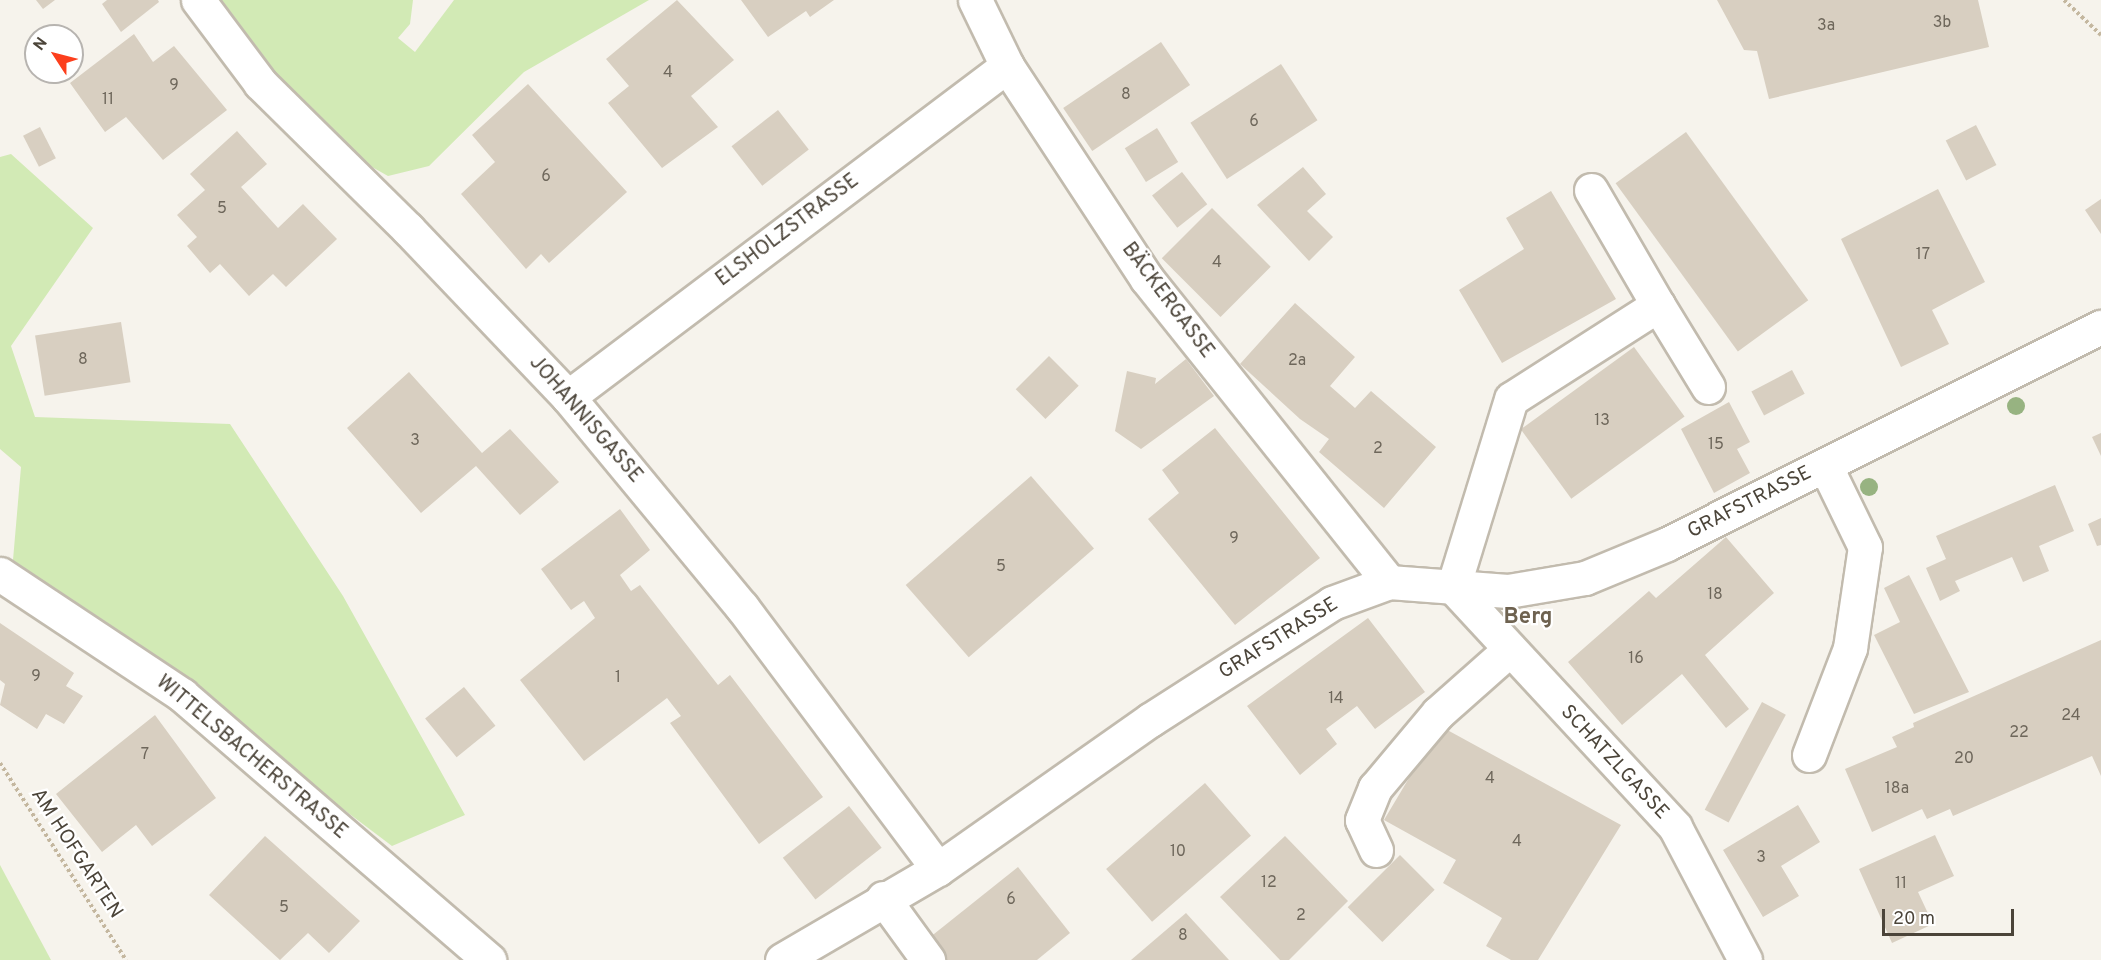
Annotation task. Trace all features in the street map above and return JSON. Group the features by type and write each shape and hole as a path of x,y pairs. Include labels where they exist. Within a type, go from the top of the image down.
{"street":[{"name":"JOHANNISGASSE","path":"198,0 260,83 408,229 568,397 742,607 938,869"},
{"name":"BÄCKERGASSE","path":"975,0 1007,66 1147,279 1389,582"},
{"name":"ELSHOLZSTRASSE","path":"568,397 1007,66"},
{"path":"1592,190 1708,387"},
{"path":"1453,587 1511,399 1658,305"},
{"name":"GRAFSTRASSE","path":"896,891 938,869 1150,720 1332,603 1389,582 1508,591 1585,578 1667,544 2101,327"},
{"name":"GRAFSTRASSE","path":"1809,755 1851,648 1865,547 1825,465"},
{"name":"WITTELSBACHERSTRASSE","path":"0,574 182,695 489,960"},
{"name":"SCHATZLGASSE","path":"1453,587 1675,827 1738,957"},
{"path":"1376,850 1362,820 1375,788 1438,713 1510,649"},
{"path":"782,960 896,891 928,960"}],"path":[{"path":"2064,0 2101,35"},
{"name":"AM HOFGARTEN","path":"0,763 126,960"}],"green space":[{"path":"220,0 413,0 410,24 398,38 415,52 454,0 649,0 524,72 429,166 388,176 356,158 273,75"},
{"path":"11,154 93,228 11,346 35,417 230,424 343,596 465,815 392,846 13,560 21,467 0,449 0,157"},
{"path":"0,865 51,960 0,960"}],"building":[{"path":"36,0 55,0 43,9"},
{"path":"107,0 158,0 159,2 121,32 102,4"},
{"path":"677,0 734,60 691,96 718,127 662,168 608,103 629,86 606,59"},
{"path":"741,0 834,0 810,17 806,11 768,37"},
{"path":"1717,0 1978,0 1989,47 1769,99 1757,51 1744,50"},
{"path":"134,34 153,62 174,46 227,110 163,160 126,117 105,132 71,84 84,84 84,72"},
{"path":"1161,42 1190,85 1092,151 1063,108"},
{"path":"1281,64 1317,120 1227,179 1190,123"},
{"path":"528,84 627,192 549,263 541,254 526,269 461,194 495,162 472,135"},
{"path":"778,110 809,149 762,186 732,146"},
{"path":"1976,125 1996,165 1966,181 1946,140"},
{"path":"40,127 56,158 39,167 23,136"},
{"path":"1157,128 1178,162 1146,182 1125,148"},
{"path":"237,131 267,164 241,187 278,228 303,204 337,239 286,287 273,274 249,296 220,264 210,273 187,246 197,237 177,215 205,190 190,174"},
{"path":"1686,132 1808,300 1738,351 1616,183"},
{"path":"1303,167 1326,194 1307,211 1333,237 1309,261 1257,205"},
{"path":"1182,172 1207,204 1177,228 1152,195"},
{"path":"1938,189 1985,282 1932,310 1949,344 1901,367 1841,239"},
{"path":"1551,191 1616,299 1502,363 1459,290 1524,249 1506,218"},
{"path":"2101,199 2101,234 2085,210"},
{"path":"1212,208 1271,267 1220,317 1162,258"},
{"path":"1295,303 1355,357 1330,386 1355,408 1371,391 1436,447 1384,508 1319,452 1329,439 1300,419 1240,364"},
{"path":"121,322 131,382 45,396 35,336"},
{"path":"1634,347 1685,417 1571,499 1521,429"},
{"path":"1049,356 1079,386 1045,419 1016,389"},
{"path":"1186,359 1214,396 1141,449 1115,431 1127,371 1156,378 1155,384"},
{"path":"1792,370 1805,394 1764,415 1751,392"},
{"path":"409,372 482,453 510,429 559,482 520,515 476,466 421,513 347,428"},
{"path":"1729,402 1750,442 1737,449 1750,473 1714,493 1681,429"},
{"path":"1215,428 1320,558 1235,625 1148,519 1179,493 1162,470"},
{"path":"2101,433 2101,456 2092,437"},
{"path":"1031,476 1094,548 969,657 906,585"},
{"path":"2055,485 2074,531 2039,546 2049,571 2023,582 2012,557 1955,581 1960,591 1940,601 1926,568 1946,559 1936,536"},
{"path":"620,509 650,550 620,575 631,591 640,585 718,685 730,675 823,797 759,844 670,723 681,716 667,698 584,761 520,680 595,618 584,601 571,610 541,569"},
{"path":"2101,518 2101,545 2097,546 2088,524"},
{"path":"1726,537 1774,593 1705,655 1749,709 1726,728 1682,674 1622,725 1568,662 1649,591 1656,598"},
{"path":"1909,575 1969,692 1914,714 1874,635 1900,622 1884,588"},
{"path":"1368,618 1425,692 1375,729 1357,706 1326,729 1337,744 1300,775 1247,706"},
{"path":"0,623 74,673 66,686 83,696 64,724 46,714 37,729 0,705 5,684 0,680"},
{"path":"2101,640 2101,776 2092,756 1953,816 1950,809 1927,819 1922,809 1872,832 1845,769 1897,747 1892,737 1914,727 1913,723"},
{"path":"464,687 495,726 457,757 425,718"},
{"path":"1762,702 1786,715 1729,822 1705,810"},
{"path":"155,715 216,798 152,846 136,825 102,852 56,794"},
{"path":"1440,726 1621,825 1538,960 1511,960 1486,946 1502,918 1443,883 1456,860 1384,820"},
{"path":"1205,783 1251,836 1152,922 1106,869"},
{"path":"1798,805 1820,842 1781,866 1799,896 1763,917 1723,850"},
{"path":"849,806 882,848 815,899 783,858"},
{"path":"1935,835 1954,876 1918,892 1933,924 1892,943 1859,869"},
{"path":"265,836 360,921 329,953 308,933 280,960 209,895"},
{"path":"1285,836 1348,901 1289,960 1280,960 1220,897"},
{"path":"1400,855 1435,890 1382,942 1348,907"},
{"path":"1018,867 1070,933 1037,960 946,960 929,938"},
{"path":"1186,913 1229,960 1131,960"}],"district":[{"name":"Berg","path":"1528,618"}]}
